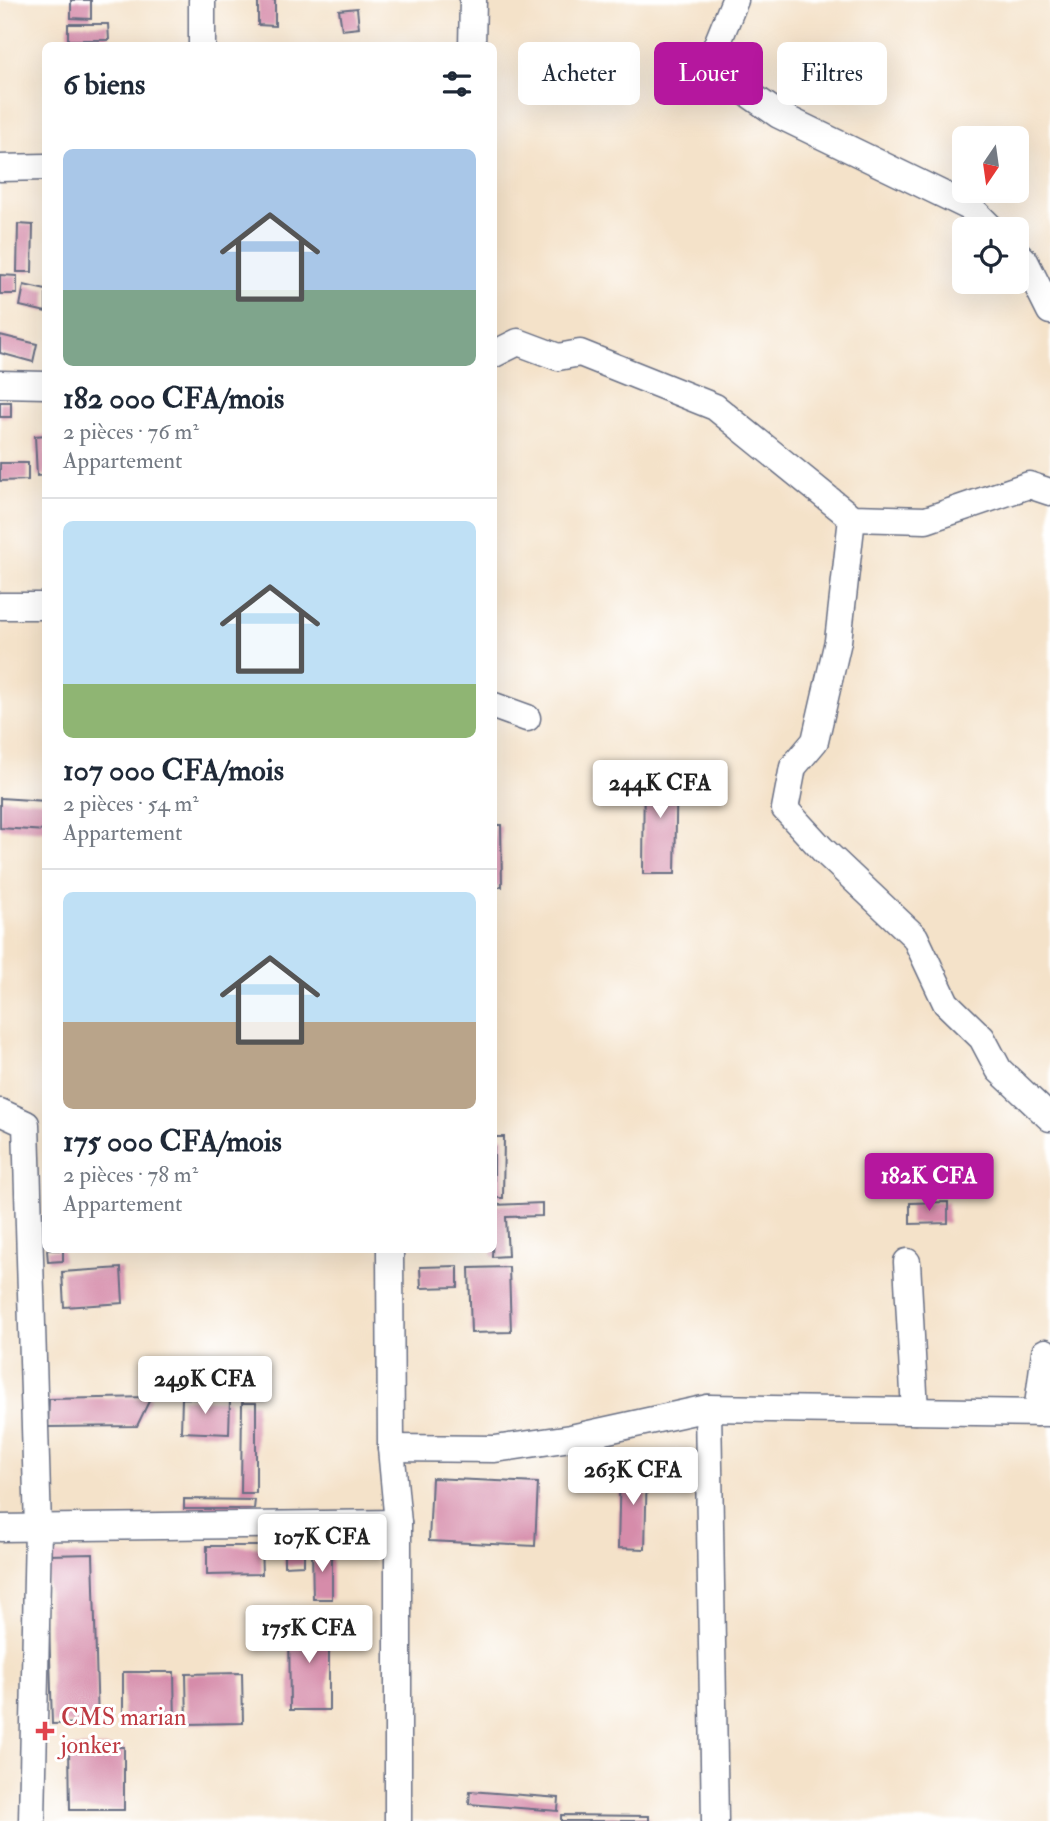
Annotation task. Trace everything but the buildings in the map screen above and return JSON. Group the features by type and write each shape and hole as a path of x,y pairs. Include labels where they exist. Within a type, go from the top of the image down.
{"street":[{"path":"202,0 202,42"},
{"path":"472,42 473,0"},
{"path":"735,0 713,54 726,78 779,115 971,208 980,217"},
{"path":"0,168 42,167"},
{"path":"1029,269 1050,311"},
{"path":"497,352 518,342 558,357 580,353 715,407 852,518 926,520 1029,485 1050,492"},
{"path":"0,384 42,386"},
{"path":"852,518 838,641 815,741 793,767 785,809 822,849 915,937 946,1003 982,1038 999,1070 1050,1118"},
{"path":"0,607 42,606"},
{"path":"497,707 527,718"},
{"path":"0,1112 36,1123 38,1528 32,1821"},
{"path":"390,1253 391,1448 398,1523 398,1821"},
{"path":"907,1262 915,1411"},
{"path":"391,1448 495,1449 571,1437 708,1408 1044,1413 1045,1352"},
{"path":"708,1408 715,1821"},
{"path":"0,1528 398,1523"}],"place":[{"name":"CMS marian jonker","path":"45,1731"}]}
